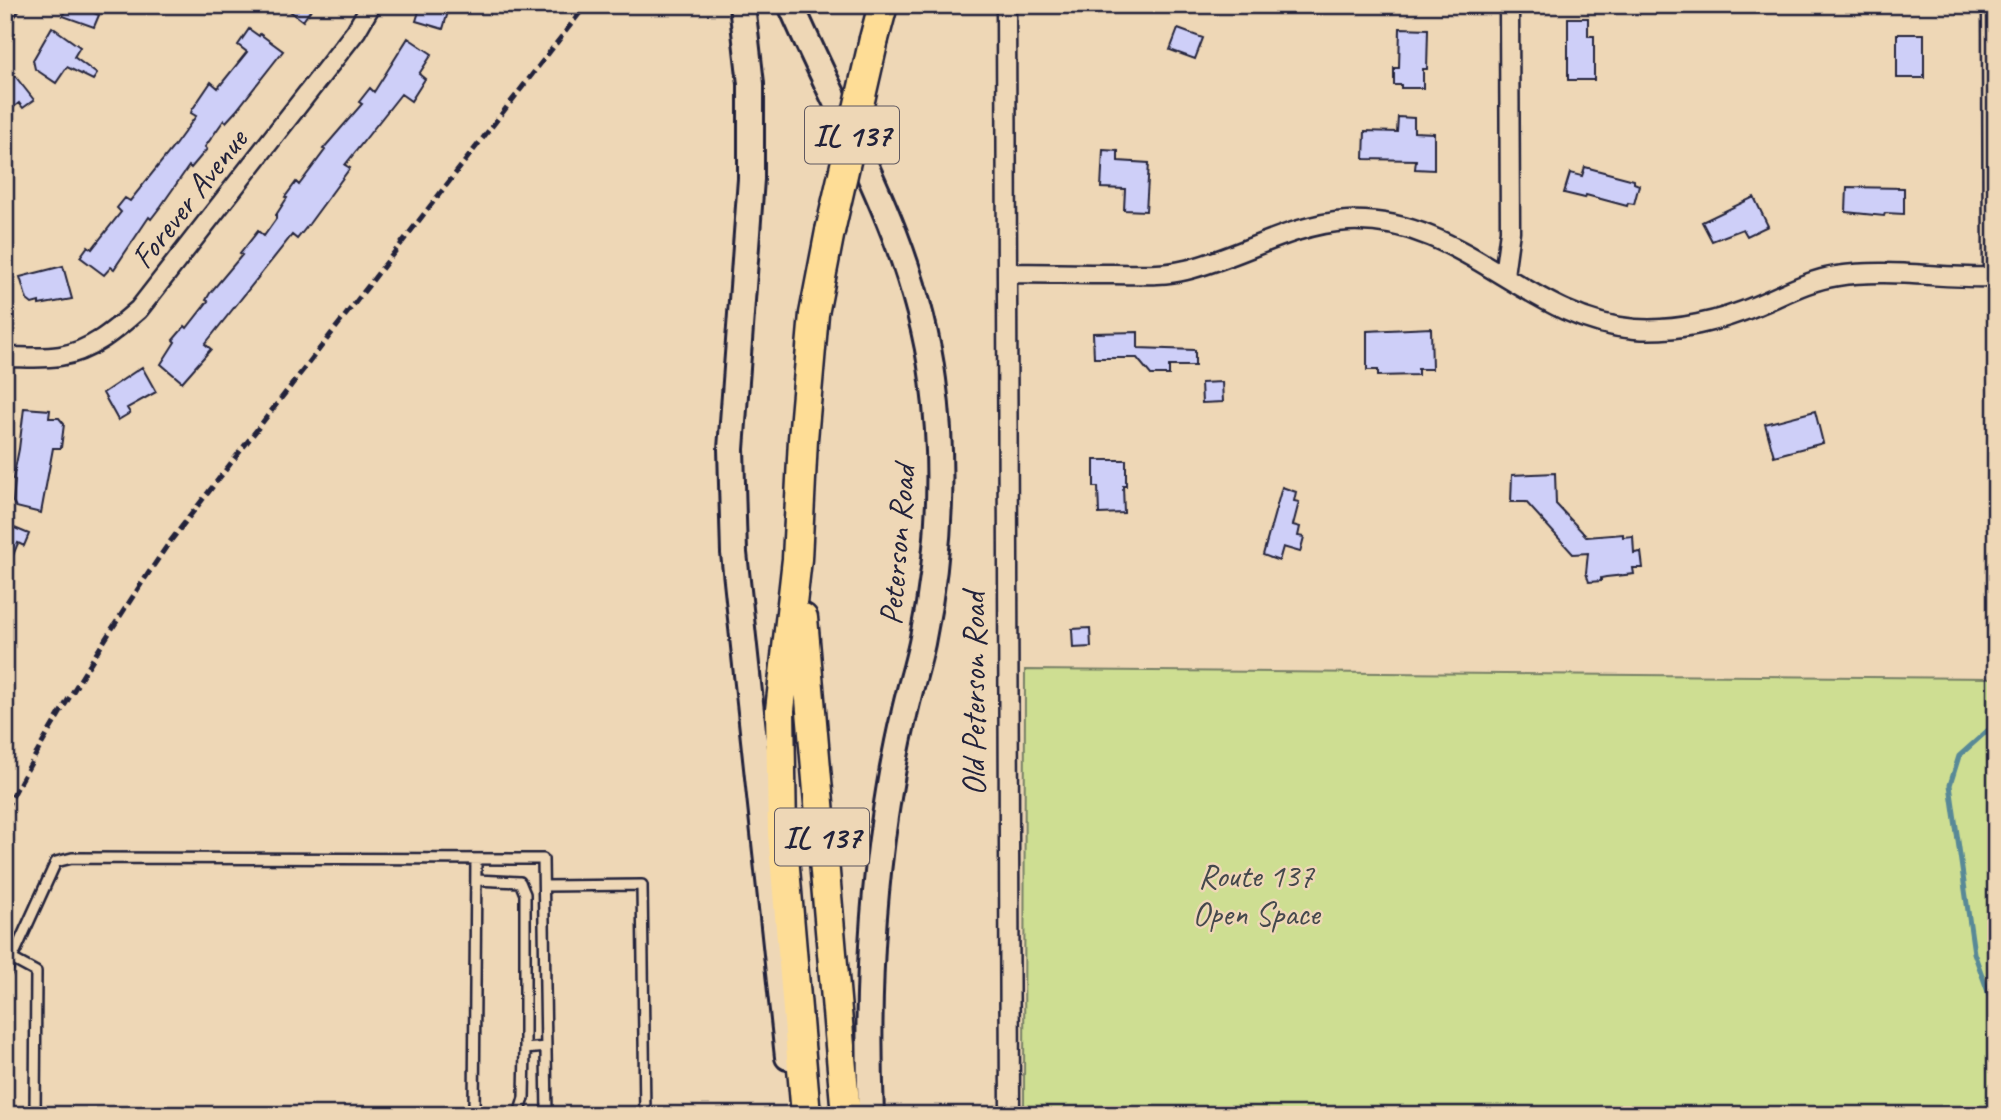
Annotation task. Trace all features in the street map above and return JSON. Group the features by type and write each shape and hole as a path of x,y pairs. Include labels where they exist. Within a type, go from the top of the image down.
{"main road":[{"path":"741,5 751,84 751,179 731,449 734,553 747,696 795,1115"},
{"name":"Peterson Road","path":"791,5 882,203 898,244 920,315 933,378 939,440 940,513 934,564 922,643 901,728 876,884 869,1068 871,1115"},
{"name":"IL 137","path":"806,1115 782,833 780,710 797,559 803,439 814,314 830,230 883,5"},
{"name":"IL 137","path":"797,559 846,1115"}],"street":[{"path":"5,13 10,5"},
{"name":"Forever Avenue","path":"5,357 60,356 84,349 109,335 139,309 356,31 371,5"},
{"path":"1006,5 1007,273 1152,274 1184,271 1302,229 1346,221 1385,222 1420,230 1504,275 1567,313 1597,323 1635,329 1669,329 1702,323 1755,307 1808,283 1836,276 1864,274 1994,277 1992,5"},
{"path":"1504,275 1510,231 1509,5"},
{"name":"Old Peterson Road","path":"1007,273 1010,1115"}],"lane":[{"path":"5,974 56,862 72,858 543,859 547,1115"},
{"path":"474,1115 476,859"},
{"path":"476,880 520,881 525,894 524,1098 519,1115"},
{"path":"544,886 642,885 645,1115"},
{"path":"12,959 36,972 35,1115"},
{"path":"525,1049 546,1047"}],"green space":[{"name":"Route 137 Open Space","path":"1025,670 1996,678 1996,1115 1024,1115"}],"building":[{"path":"67,5 96,5 94,13 99,15 94,27 63,16"},
{"path":"282,5 314,5 303,21"},
{"path":"421,5 450,5 443,29 416,21"},
{"path":"1568,18 1588,18 1588,36 1594,36 1594,80 1568,80"},
{"path":"52,27 80,47 74,57 97,74 93,80 67,67 56,83 35,69 33,60"},
{"path":"1400,28 1428,29 1427,69 1423,69 1423,88 1401,88 1401,85 1394,85 1394,68 1399,68"},
{"path":"249,29 283,51 236,111 226,122 224,120 205,147 207,149 191,168 189,166 151,219 149,217 114,269 111,267 104,275 80,257 88,246 92,249 121,212 117,208 125,198 130,201 175,145 196,116 191,113 192,110 211,82 218,88 247,52 238,45"},
{"path":"1178,29 1203,38 1195,59 1170,50"},
{"path":"1897,34 1924,34 1924,78 1897,78"},
{"path":"408,38 432,54 419,74 425,79 411,101 401,94 345,165 350,168 309,224 297,239 292,235 205,344 211,349 182,382 161,364 175,342 173,340 185,326 187,328 208,301 206,300 210,293 258,231 264,236 276,219 287,198 285,197 296,182 299,185 325,150 323,149 362,104 359,102 370,88 374,92"},
{"path":"15,76 34,100 23,108 19,103 5,114 5,83"},
{"path":"1398,117 1414,118 1414,132 1434,133 1434,170 1415,169 1416,160 1364,159 1365,131 1397,132"},
{"path":"1103,150 1118,151 1118,161 1149,163 1146,211 1124,210 1125,189 1101,188"},
{"path":"1585,167 1634,180 1634,183 1639,185 1634,204 1628,203 1627,206 1586,195 1585,198 1564,193 1570,173 1582,176"},
{"path":"1847,187 1904,188 1904,214 1885,213 1884,216 1846,212"},
{"path":"1754,197 1768,226 1747,236 1743,229 1712,241 1702,222"},
{"path":"63,266 72,299 39,305 39,302 32,304 27,300 20,277"},
{"path":"1431,328 1432,369 1418,369 1418,375 1378,376 1378,370 1367,370 1367,331"},
{"path":"1138,332 1138,348 1195,350 1195,366 1169,366 1169,375 1151,375 1137,358 1094,358 1093,333"},
{"path":"142,367 156,392 127,408 130,413 118,420 103,393"},
{"path":"1222,382 1223,402 1202,403 1201,383"},
{"path":"24,408 50,410 49,418 59,418 64,424 61,448 53,448 41,513 16,507 13,502 13,479"},
{"path":"1815,411 1823,443 1774,456 1765,424"},
{"path":"1094,460 1126,460 1124,513 1099,514 1098,487 1094,487"},
{"path":"1555,473 1556,504 1587,537 1623,534 1623,537 1633,536 1634,553 1641,552 1643,568 1633,568 1634,574 1589,582 1586,573 1588,553 1573,554 1526,502 1511,502 1512,475"},
{"path":"1282,487 1296,492 1294,501 1299,502 1293,525 1300,527 1298,536 1304,537 1300,552 1283,547 1279,561 1263,555"},
{"path":"5,524 29,534 24,546 18,543 6,573"},
{"path":"1090,628 1091,647 1073,648 1072,629"}],"waterway":[{"path":"1996,723 1959,756 1950,785 1974,953 1992,1003 1996,1007"}],"railway":[{"path":"5,810 83,675 169,543 586,5"}]}
